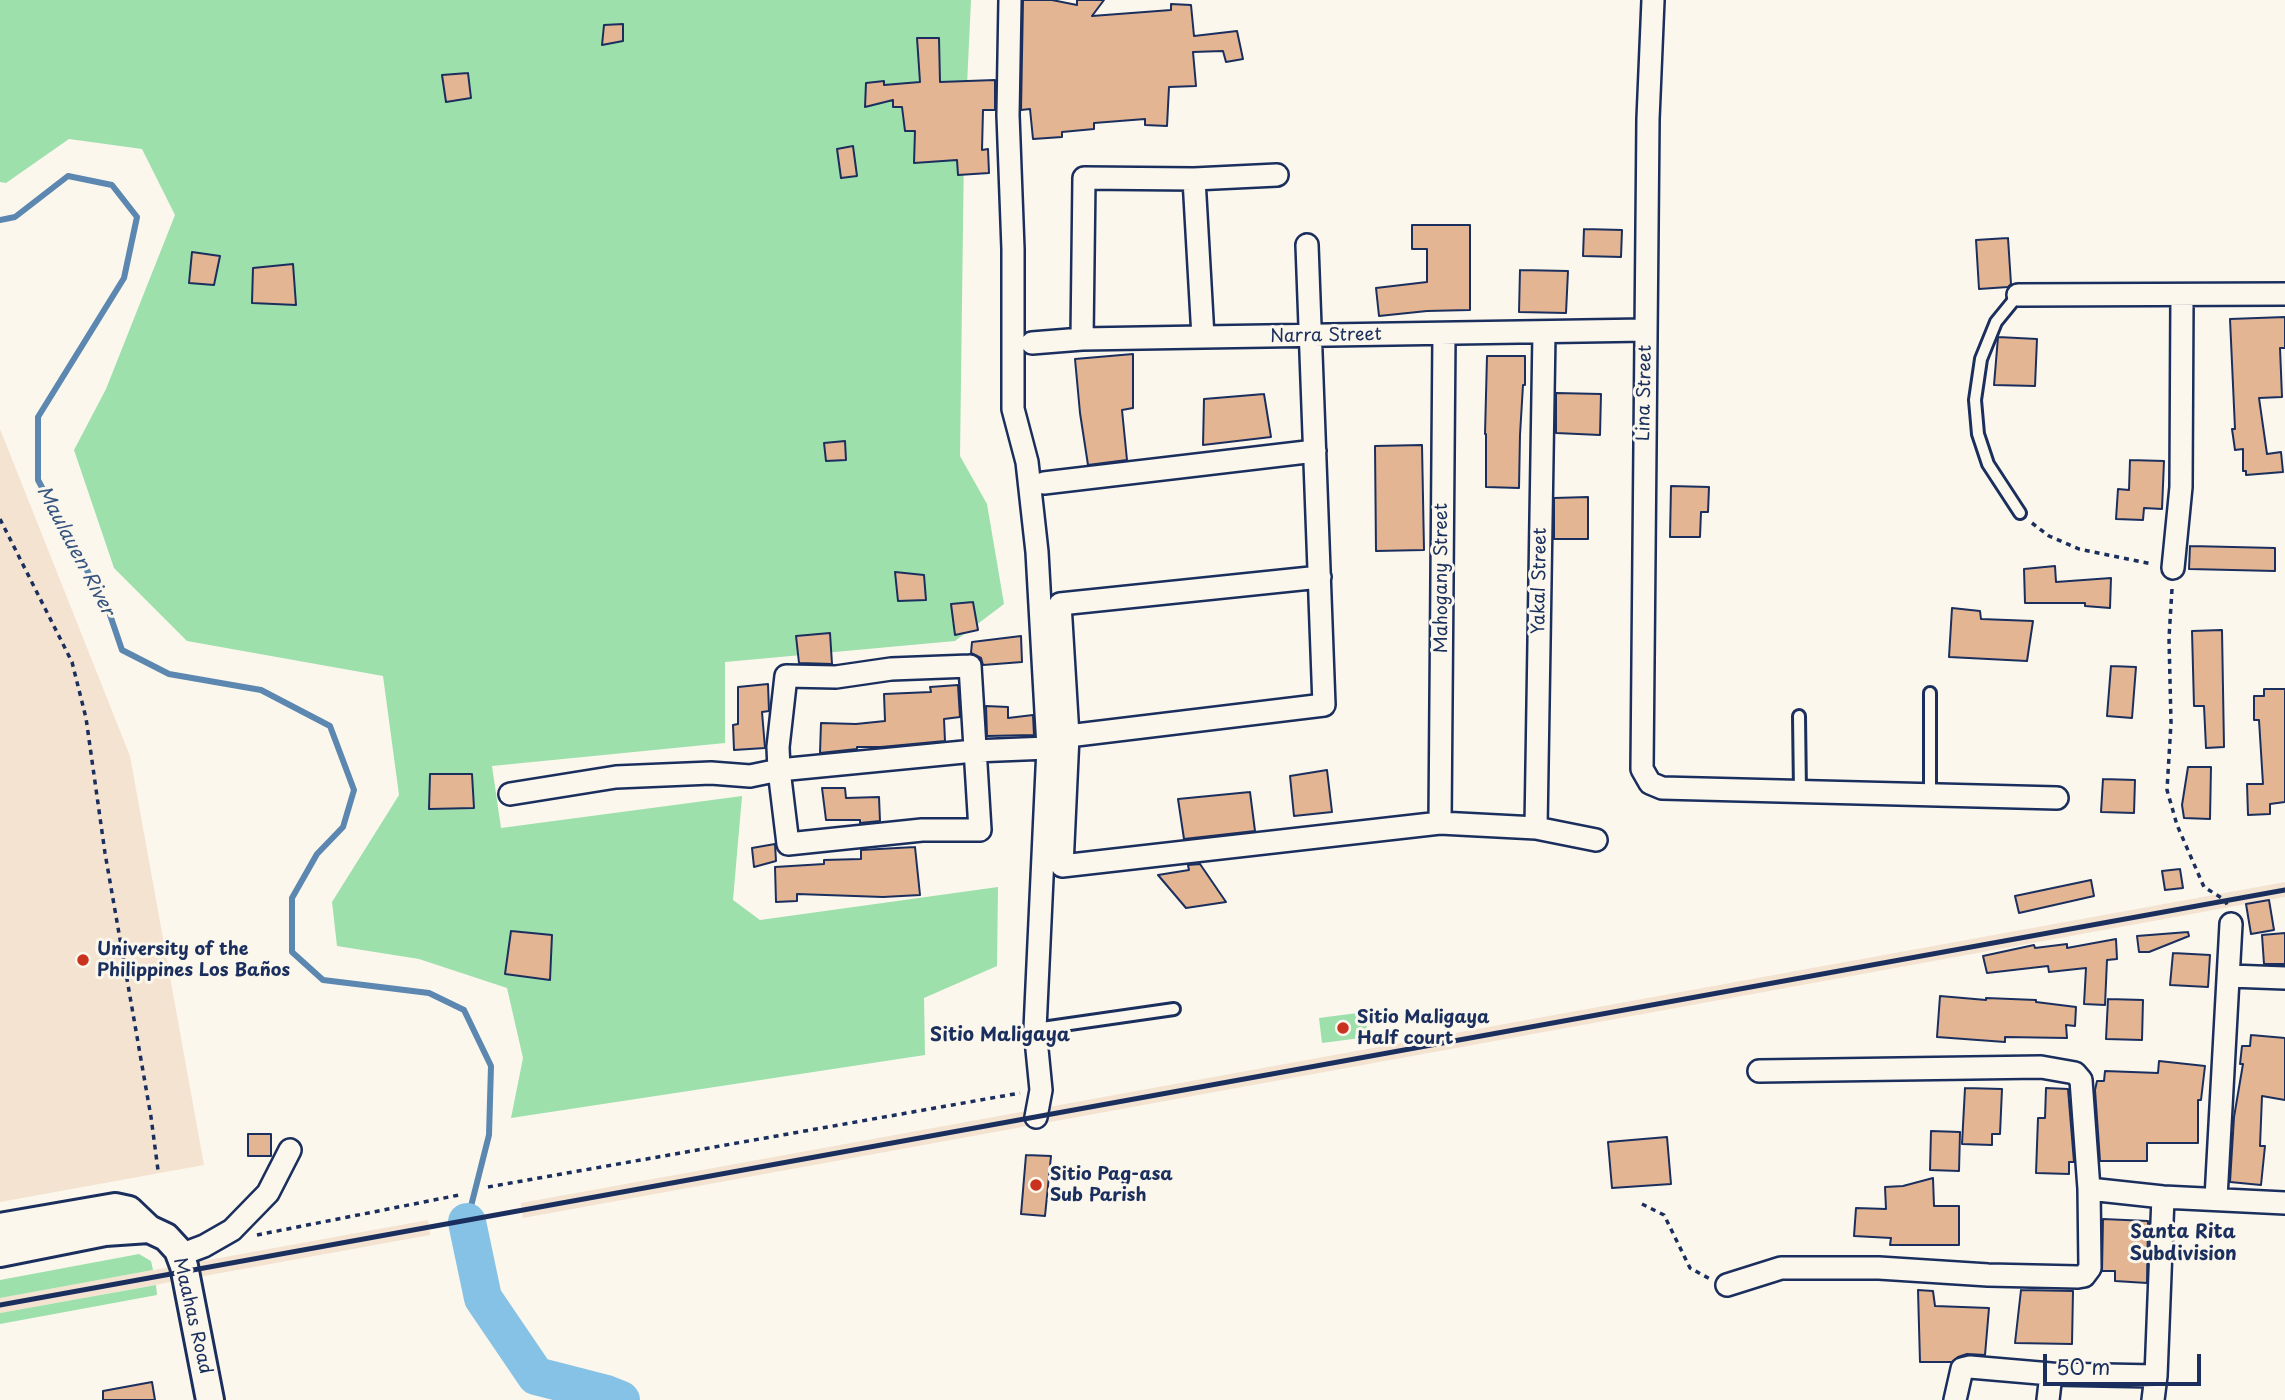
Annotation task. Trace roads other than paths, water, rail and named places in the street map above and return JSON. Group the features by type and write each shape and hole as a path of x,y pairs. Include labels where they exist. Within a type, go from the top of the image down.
{"street":[{"path":"1010,0 1008,115 1013,249 1013,409 1027,462 1033,513 1042,619 1048,748 1035,1029 1041,1090 1036,1117"},
{"name":"Lina Street","path":"1653,0 1646,330 1642,769 1650,783 1662,788 1800,792"},
{"path":"1082,339 1084,177 1194,179 1277,175"},
{"path":"1194,179 1203,337"},
{"path":"1068,736 1324,705 1307,245"},
{"path":"2018,295 2285,294"},
{"path":"2173,568 2181,477 2182,295"},
{"name":"Narra Street","path":"1032,343 1082,339 1646,330"},
{"name":"Yakal Street","path":"1536,828 1544,333"},
{"name":"Mahogany Street","path":"1440,823 1444,334"},
{"path":"1044,483 1315,451"},
{"path":"1320,578 1060,604 1068,736 1062,866 1440,823 1536,828 1597,840"},
{"path":"970,666 974,751 980,831 922,830 788,844 779,770 779,722 786,676 836,677 891,669 970,666"},
{"path":"510,794 616,778 711,773 750,776 779,770 974,751 1048,748"},
{"path":"1800,792 2057,798"},
{"path":"2216,1198 2230,976 2230,919"},
{"path":"2230,976 2285,978"},
{"path":"1727,1285 1782,1268 1879,1268 1988,1275 2084,1276 2090,1268 2089,1189 2081,1080 2075,1073 2041,1067 1759,1071"},
{"path":"180,1255 204,1246 232,1230 268,1193 289,1150"},
{"path":"2089,1189 2163,1197 2285,1203"},
{"path":"2153,1400 2163,1197"},
{"name":"Maahas Road","path":"0,1227 115,1207 129,1210 149,1229 166,1237 180,1255 186,1271 210,1400"},
{"path":"0,1253 105,1232 149,1229"},
{"path":"1955,1400 1962,1369 1970,1367 2051,1374 2156,1376"},
{"path":"2048,1400 2051,1374"}],"lane":[{"path":"2018,295 1996,322 1981,359 1975,400 1978,434 1988,464 2020,513"},
{"path":"1930,692 1930,795"},
{"path":"1799,716 1800,792"},
{"path":"1035,1029 1174,1009"}],"waterway":[{"name":"Maulauen River","path":"0,220 15,217 68,176 112,185 137,217 124,278 38,417 38,480 108,609 122,650 169,674 261,690 330,726 354,790 343,827 317,854 292,898 292,952 323,980 429,993 464,1010 491,1066 489,1135 467,1222"},
{"name":"Maulauen River","path":"467,1222 483,1298 536,1376 621,1400"}],"railway":[{"path":"0,1305 2285,890"}],"place":[{"name":"University of the Philippines Los Baños","path":"83,960"},
{"name":"Sitio Maligaya Half court","path":"1343,1028"},
{"name":"Sitio Pag-asa Sub Parish","path":"1036,1185"}],"district":[{"name":"Sitio Maligaya","path":"1000,1036"},
{"name":"Santa Rita Subdivision","path":"2183,1244"}]}
